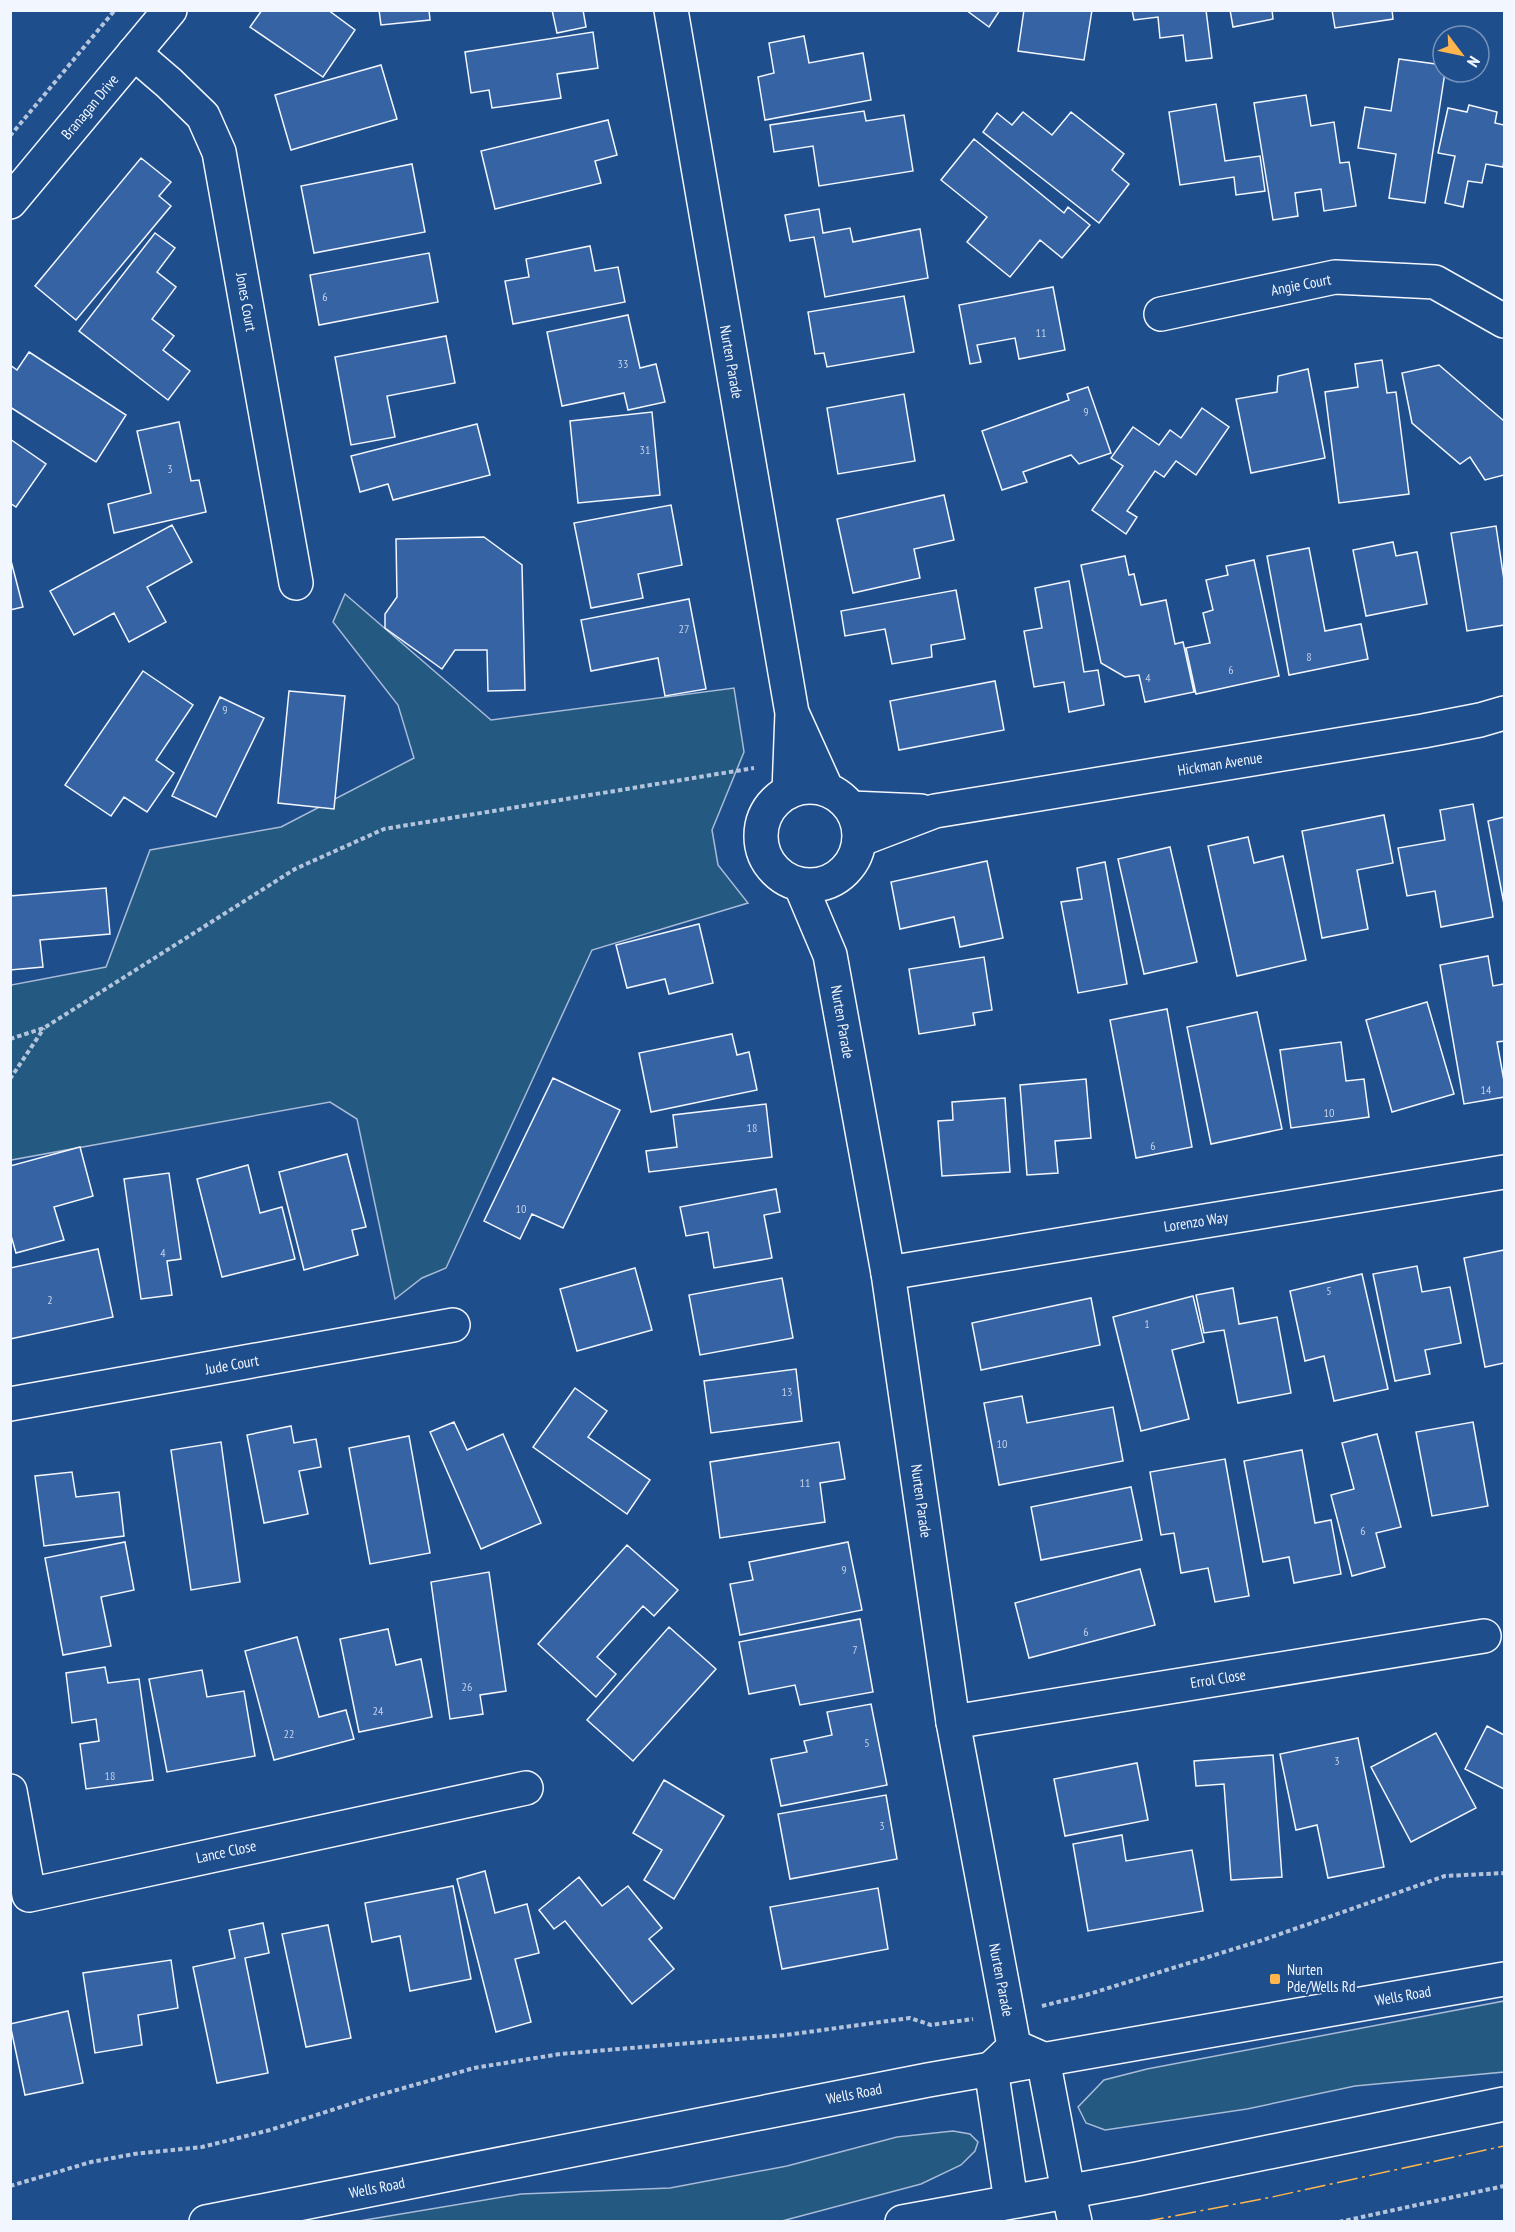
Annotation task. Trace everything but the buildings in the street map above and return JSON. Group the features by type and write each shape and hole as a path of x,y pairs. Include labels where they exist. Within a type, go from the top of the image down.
{"street":[{"name":"Branagan Drive","path":"10,202 170,10"},
{"name":"Nurten Parade","path":"671,10 792,713 789,792"},
{"name":"Jones Court","path":"135,53 202,116 219,152 296,583"},
{"name":"Angie Court","path":"1161,314 1335,277 1435,282 1504,321"},
{"name":"Nurten Parade","path":"792,713 839,799"},
{"name":"Hickman Avenue","path":"859,840 935,811 1423,731 1504,713"},
{"path":"814,787 839,799 858,823 859,840 856,854 839,876 814,885 800,884 786,879 775,870 766,857 762,842 762,827 767,813 789,792 814,787"},
{"name":"Hickman Avenue","path":"839,799 935,811"},
{"name":"Nurten Parade","path":"830,955 839,876"},
{"name":"Nurten Parade","path":"800,884 830,955 888,1273 953,1722 1007,2015 1016,2058 1072,2206"},
{"name":"Lorenzo Way","path":"888,1273 1504,1172"},
{"name":"Jude Court","path":"10,1404 453,1325"},
{"name":"Errol Close","path":"953,1722 1484,1636"},
{"name":"Lance Close","path":"10,1791 29,1895 526,1788"},
{"name":"Wells Road","path":"206,2222 1016,2058 1504,1979"},
{"name":"Nurten Parade","path":"1013,2211 1016,2058"},
{"path":"902,2222 1072,2206 1160,2174 1504,2104"}],"path":[{"path":"10,136 115,10"},
{"path":"10,1039 44,1028 295,868 384,828 751,769 789,757"},
{"path":"10,1079 44,1028"},
{"path":"10,2186 91,2162 134,2154 202,2147 270,2130 372,2097 474,2068 560,2054 775,2036 910,2018 931,2025 1007,2015 1086,1995 1266,1939 1445,1876 1504,1873"},
{"path":"1339,2222 1504,2186"}],"shaded area":[{"path":"345,594 491,720 734,688 744,752 712,830 718,865 748,903 592,950 446,1268 422,1278 395,1299 357,1119 330,1102 11,1160 11,985 106,967 150,850 281,827 414,758 398,705 333,622"},
{"path":"1504,2001 1504,2072 1355,2086 1247,2109 1105,2130 1086,2123 1078,2107 1104,2080 1147,2069"},
{"path":"953,2131 970,2134 978,2142 975,2151 961,2165 921,2184 782,2221 359,2221 521,2194 670,2188 787,2166 897,2137"}],"power":[{"path":"1143,2222 1272,2197 1504,2146"}],"place":[{"name":"Nurten Pde/Wells Rd","path":"1275,1979"}]}
